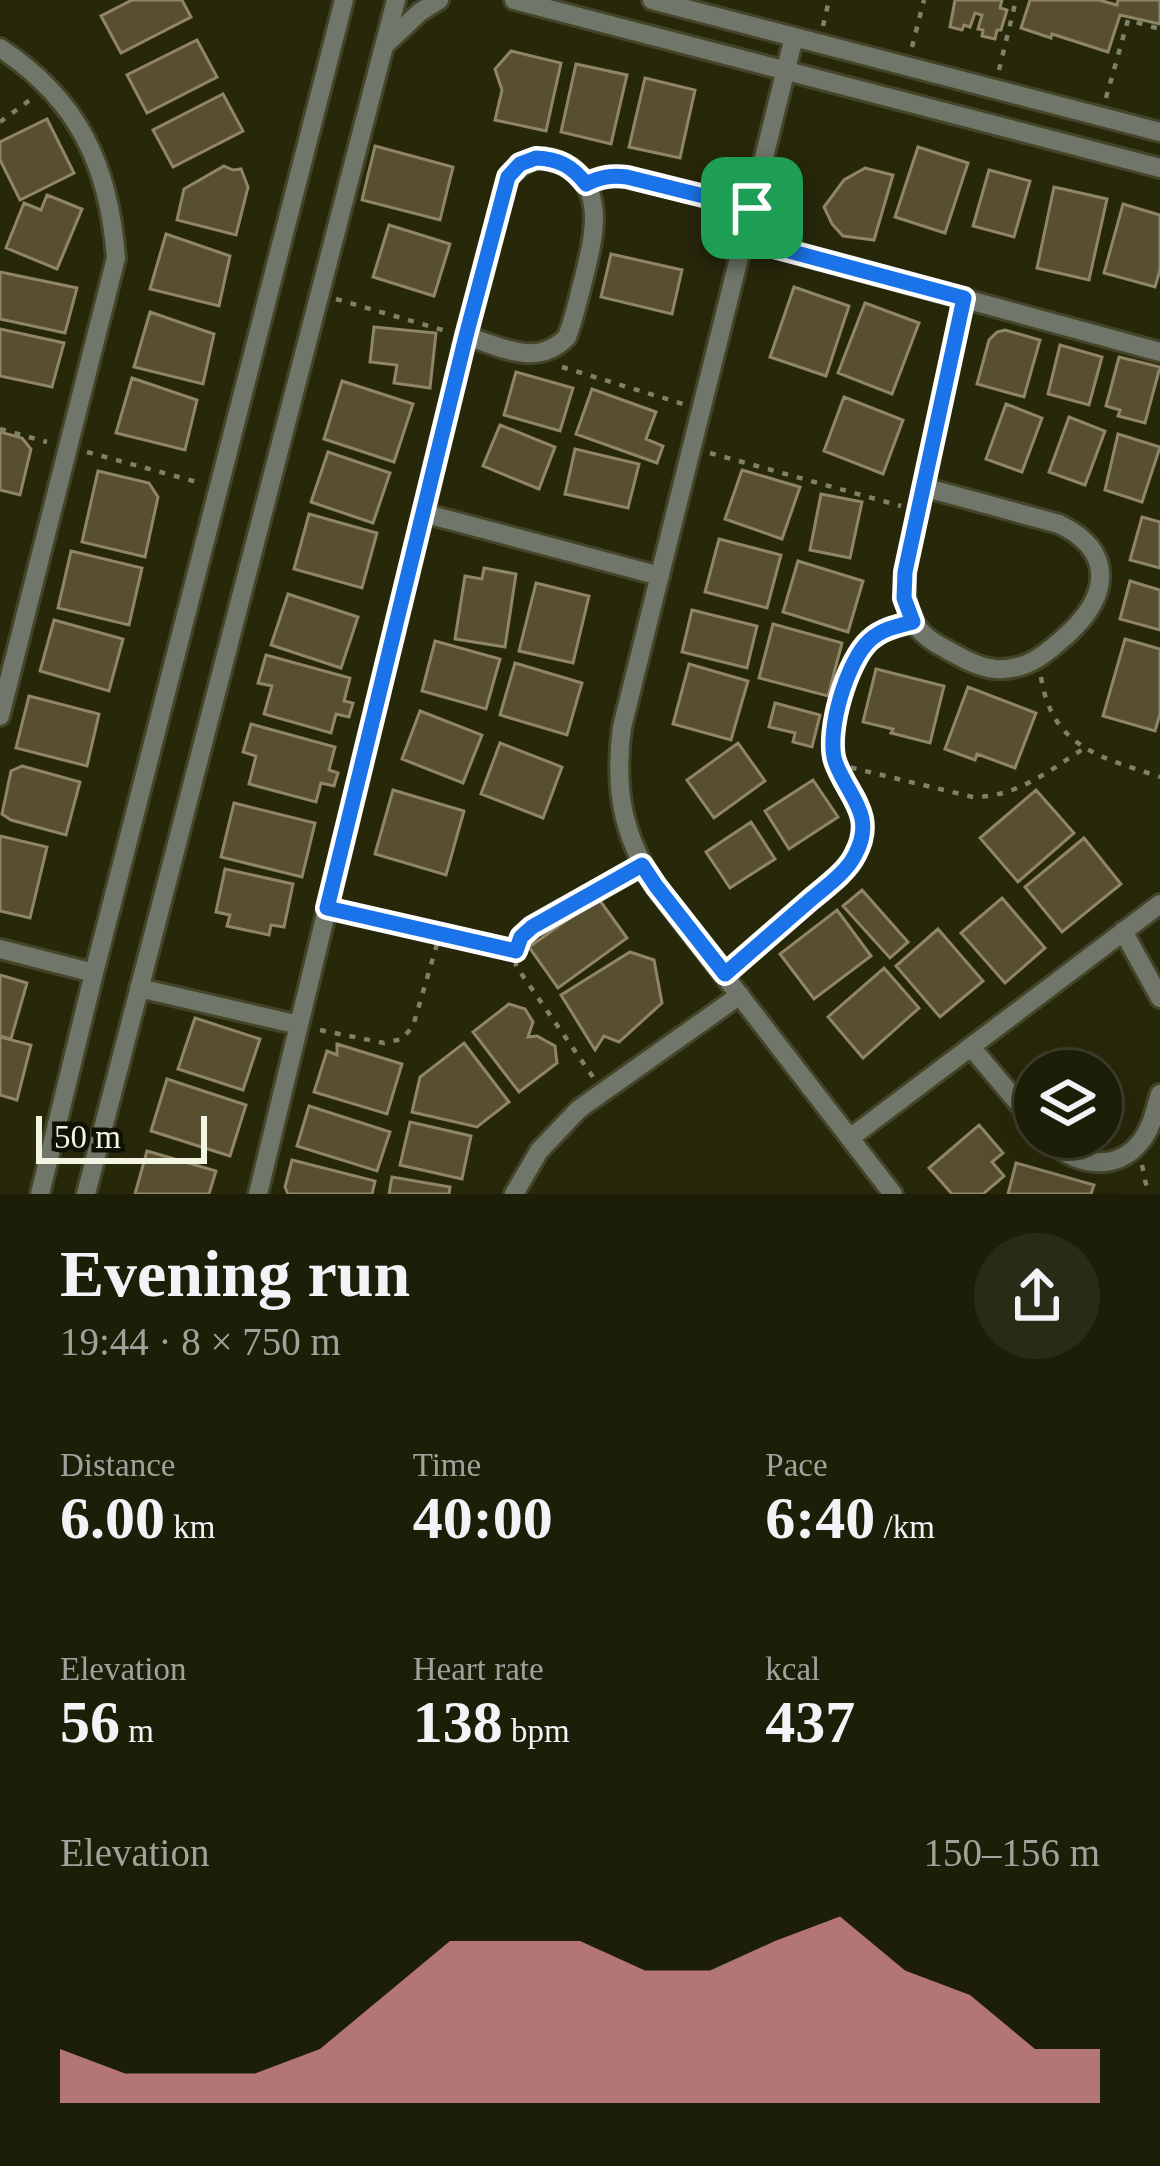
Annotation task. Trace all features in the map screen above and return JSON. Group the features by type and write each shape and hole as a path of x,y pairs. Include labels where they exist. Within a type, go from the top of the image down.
{"street":[{"path":"328,0 338,22"},
{"path":"40,1194 344,0"},
{"path":"86,1194 396,0"},
{"path":"383,48 400,28 439,0"},
{"path":"514,0 1160,168"},
{"path":"652,0 1160,132"},
{"path":"794,37 622,727 618,762 624,815 642,865 893,1194"},
{"path":"0,48 48,86 82,132 105,184 116,259 0,716"},
{"path":"258,1194 466,336 508,177 520,164 536,158 554,159 574,169 586,184 596,220 567,337 542,354 527,354 466,336"},
{"path":"744,239 1160,352"},
{"path":"923,487 1078,533 1093,550 1100,572 1093,608 1041,659 1018,668 994,669 970,662 931,641 913,622 904,598 905,572 923,487 964,298"},
{"path":"423,513 660,576"},
{"path":"850,1138 1160,904"},
{"path":"1124,931 1160,998"},
{"path":"0,949 94,973"},
{"path":"139,988 298,1025"},
{"path":"514,1194 538,1151 557,1129 740,995"},
{"path":"970,1047 1014,1098"},
{"path":"1122,1157 1150,1128 1160,1094"},
{"path":"1074,1158 1100,1163 1120,1158"}],"path":[{"path":"908,66 924,0"},
{"path":"995,89 1016,0"},
{"path":"1100,116 1128,20 1160,29"},
{"path":"0,122 48,86"},
{"path":"586,184 613,175 627,177 752,208"},
{"path":"319,294 466,336"},
{"path":"542,354 573,371 701,410"},
{"path":"0,430 220,489"},
{"path":"692,448 918,511"},
{"path":"725,974 854,857 862,832 860,806 836,764 835,721 855,659 869,640 913,622"},
{"path":"1041,659 1046,700 1067,735 1098,756 1160,777"},
{"path":"836,764 990,797 1024,787 1083,748"},
{"path":"603,1092 516,966 516,951 521,937 532,927 642,865"},
{"path":"327,908 516,951"},
{"path":"298,1025 384,1043 402,1039 413,1026 440,934"},
{"path":"1132,1151 1146,1177 1148,1194"}],"building":[{"path":"132,0 182,0 191,17 121,53 101,16"},
{"path":"955,0 1002,0 1000,8 1007,10 995,39 982,36 983,30 978,29 982,15 975,13 970,27 950,27"},
{"path":"1030,0 1099,0 1117,5 1118,0 1160,0 1160,24 1120,15 1108,52 1021,28"},
{"path":"197,40 217,77 147,113 127,75"},
{"path":"511,51 561,63 546,131 495,120 502,90 495,69"},
{"path":"576,64 627,75 611,144 561,132"},
{"path":"645,78 695,90 680,158 629,147"},
{"path":"223,94 243,131 173,167 153,130"},
{"path":"47,119 74,173 20,200 0,160 0,142"},
{"path":"375,146 453,167 440,220 362,200"},
{"path":"918,147 968,163 945,233 895,217"},
{"path":"224,166 241,169 248,187 236,235 177,220 184,189"},
{"path":"865,168 893,175 874,240 843,236 824,207 844,180"},
{"path":"989,170 1030,181 1014,237 973,226"},
{"path":"1054,187 1107,199 1089,280 1037,268"},
{"path":"47,195 82,209 57,269 6,248 24,203 41,210"},
{"path":"1123,204 1160,215 1160,270 1155,287 1104,273"},
{"path":"389,225 450,244 434,296 373,277"},
{"path":"166,234 230,256 219,306 150,289"},
{"path":"611,254 682,270 672,314 601,297"},
{"path":"0,272 77,288 65,333 0,319"},
{"path":"794,287 849,306 826,376 770,357"},
{"path":"865,303 919,323 892,394 838,373"},
{"path":"150,312 214,334 203,384 134,367"},
{"path":"374,327 436,333 430,388 394,383 397,365 370,362"},
{"path":"0,329 64,343 52,387 0,376"},
{"path":"1005,330 1040,340 1024,397 977,384 989,340"},
{"path":"1060,345 1102,357 1089,405 1048,394"},
{"path":"1119,357 1160,367 1145,423 1118,416 1120,410 1106,406"},
{"path":"516,372 573,388 560,431 504,415"},
{"path":"132,378 197,400 185,450 116,433"},
{"path":"342,381 413,404 394,462 324,439"},
{"path":"592,389 656,412 646,439 663,446 657,463 576,434"},
{"path":"844,397 903,420 883,474 824,451"},
{"path":"1006,404 1042,418 1022,472 986,459"},
{"path":"1069,417 1105,431 1085,485 1049,472"},
{"path":"500,425 555,447 539,489 483,466"},
{"path":"0,432 22,438 31,449 20,495 0,490"},
{"path":"1118,434 1160,447 1142,502 1105,490"},
{"path":"575,449 639,464 628,508 565,494"},
{"path":"328,452 390,473 373,523 311,502"},
{"path":"742,470 800,487 782,539 725,519"},
{"path":"98,471 149,483 158,497 145,557 82,542"},
{"path":"821,494 862,502 850,558 810,550"},
{"path":"309,514 377,533 362,588 294,569"},
{"path":"1142,517 1160,522 1160,568 1130,560"},
{"path":"719,539 781,555 767,608 705,592"},
{"path":"71,551 142,568 129,625 58,608"},
{"path":"798,561 863,581 848,632 783,612"},
{"path":"484,568 516,574 505,647 455,639 465,576 482,579"},
{"path":"1130,581 1160,590 1160,630 1120,619"},
{"path":"536,583 589,596 573,663 519,651"},
{"path":"288,594 358,617 341,668 271,645"},
{"path":"692,610 757,626 747,668 682,652"},
{"path":"54,620 123,639 109,691 40,671"},
{"path":"773,624 842,643 828,696 759,678"},
{"path":"1125,639 1160,649 1160,714 1155,731 1103,716"},
{"path":"435,641 500,659 486,709 422,691"},
{"path":"266,655 350,678 344,701 353,703 349,717 336,714 331,733 264,714 272,686 258,683"},
{"path":"515,663 582,683 567,735 500,715"},
{"path":"689,664 748,681 731,740 673,724"},
{"path":"876,669 944,686 930,743 863,722"},
{"path":"968,687 1036,713 1015,768 945,749"},
{"path":"29,696 99,714 87,766 16,748"},
{"path":"775,703 820,715 812,747 793,742 795,733 769,727"},
{"path":"420,711 482,735 463,783 402,759"},
{"path":"251,724 335,747 329,770 338,773 334,786 321,783 316,802 249,784 256,756 243,752"},
{"path":"500,743 562,767 543,818 481,794"},
{"path":"738,743 765,781 714,818 687,780"},
{"path":"22,766 80,782 66,835 2,814 11,771"},
{"path":"813,780 838,817 789,849 765,811"},
{"path":"393,790 464,811 446,875 375,854"},
{"path":"1036,790 1074,833 1018,882 980,838"},
{"path":"234,803 315,823 302,877 221,857"},
{"path":"751,822 775,859 730,888 706,852"},
{"path":"0,836 47,847 30,918 0,911"},
{"path":"1084,838 1121,884 1062,932 1025,887"},
{"path":"225,869 293,884 284,927 271,925 269,935 227,926 230,915 216,912"},
{"path":"862,890 908,942 890,958 843,906"},
{"path":"598,898 627,938 558,988 529,947"},
{"path":"1002,898 1045,948 1005,983 961,933"},
{"path":"837,910 871,956 814,999 780,954"},
{"path":"938,929 983,981 940,1017 896,966"},
{"path":"630,952 654,960 662,1003 619,1042 604,1036 595,1050 561,995"},
{"path":"884,968 919,1008 863,1058 828,1017"},
{"path":"0,975 27,983 11,1039 0,1036"},
{"path":"509,1004 525,1009 533,1022 528,1037 537,1036 555,1046 557,1063 519,1092 473,1032"},
{"path":"195,1018 260,1039 243,1090 178,1069"},
{"path":"0,1037 31,1045 17,1100 0,1095"},
{"path":"464,1043 509,1102 477,1127 412,1112 420,1077"},
{"path":"337,1044 402,1064 387,1114 314,1092 327,1051 337,1055"},
{"path":"167,1079 246,1105 230,1156 151,1131"},
{"path":"309,1106 390,1132 377,1171 297,1146"},
{"path":"410,1122 471,1136 462,1179 400,1165"},
{"path":"979,1125 1003,1153 992,1162 1004,1176 983,1194 952,1194 929,1168"},
{"path":"147,1151 216,1171 209,1194 135,1194"},
{"path":"292,1160 375,1181 372,1194 288,1194 285,1187"},
{"path":"1016,1163 1094,1185 1091,1194 1008,1194"},
{"path":"392,1177 450,1187 449,1194 389,1194"}],"route":[{"path":"536,158 554,159 574,169 586,184 613,175 627,177 752,208 744,239 964,298 905,572 904,598 913,622 869,640 855,659 835,721 836,764 860,806 862,832 854,857 725,974 642,865 532,927 521,937 516,951 327,908 508,177 520,164 536,158"}]}
